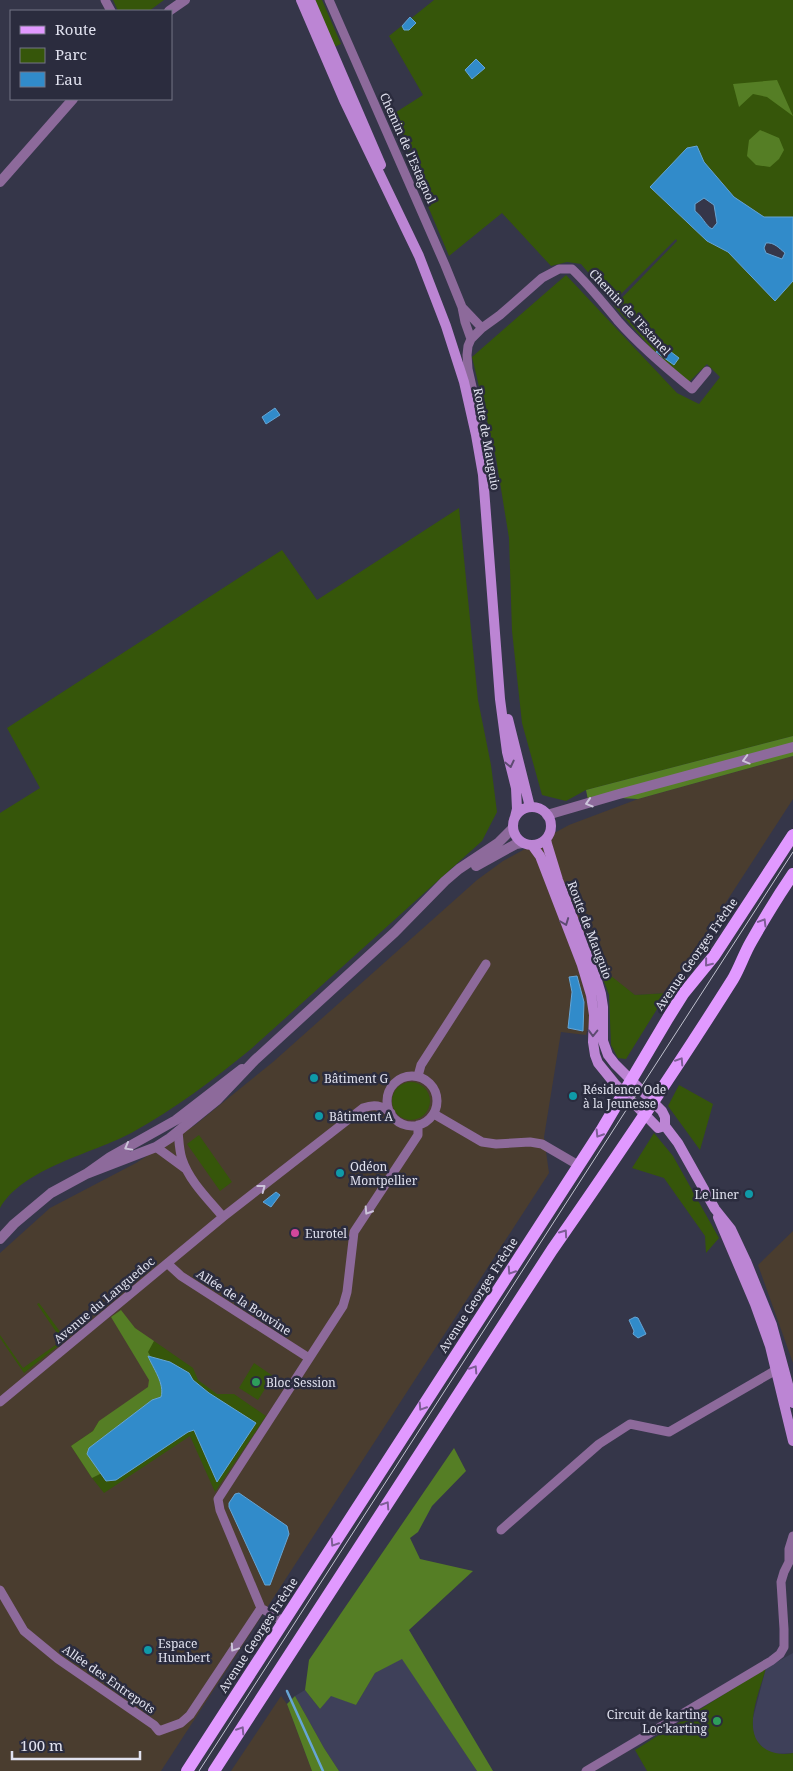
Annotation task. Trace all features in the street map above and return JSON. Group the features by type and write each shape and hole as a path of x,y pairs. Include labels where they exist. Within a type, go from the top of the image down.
{"main road":[{"name":"Route de Mauguio","path":"300,0 393,206 406,228 433,291 459,366 476,435 483,475 500,699 507,752 516,788 517,809 515,817"},
{"name":"Route de Mauguio","path":"310,0 402,212 406,228"},
{"name":"Route de Mauguio","path":"497,664 530,807"},
{"path":"530,807 540,809 547,815 551,827 546,838 537,844 527,844 518,839 513,828 515,817 519,812 530,807"},
{"name":"Avenue Georges Frêche","path":"187,1771 601,1131 683,994 714,956 793,835"},
{"name":"Route de Mauguio","path":"527,844 540,856 582,965 593,1005 594,1055 604,1072 658,1128 665,1126 665,1117 662,1111 608,1055 602,1041 603,1007 601,994 558,880 546,838"},
{"path":"214,1771 552,1250 653,1102 734,976 750,944 793,874"},
{"path":"665,1126 678,1143 715,1209 731,1229 746,1261 765,1307 780,1367 793,1403"},
{"path":"780,1367 793,1390"},
{"path":"780,1367 783,1396 793,1441"},
{"path":"783,1396 788,1402 793,1424"}],"street":[{"path":"170,10 185,0"},
{"name":"Chemin de l'Estagnol","path":"329,0 405,171 462,307 471,339 467,355 468,369 478,421 483,475"},
{"path":"0,182 72,100"},
{"name":"Chemin de l'Estanel","path":"482,328 500,316 542,278 559,269 572,269 590,285 618,322 662,366 692,389 707,371"},
{"name":"Chemin de l'Estagnol","path":"462,307 482,328"},
{"path":"471,339 482,328"},
{"path":"547,815 793,747"},
{"path":"86,1174 156,1147 217,1100 255,1060 428,900 446,880 498,843 513,828"},
{"path":"428,900 477,865 516,844 527,844"},
{"path":"418,1076 421,1065 486,964"},
{"path":"2,1234 51,1193 176,1120 255,1060"},
{"path":"418,1076 430,1083 434,1089 437,1101 434,1114 418,1125 403,1124 391,1113 387,1098 393,1085 404,1077 418,1076"},
{"path":"156,1147 174,1126 200,1108 208,1096"},
{"name":"Avenue du Languedoc","path":"0,1402 223,1217 363,1108 372,1105 381,1106 391,1113"},
{"path":"434,1114 477,1140 496,1144 521,1142 542,1144 578,1166"},
{"path":"283,1621 261,1608 220,1510 218,1499 343,1306 348,1292 354,1232 418,1135 418,1125"},
{"path":"149,1135 167,1135 178,1131"},
{"path":"178,1131 182,1158 188,1171 202,1192 223,1217"},
{"path":"156,1147 188,1171"},
{"name":"Allée de la Bouvine","path":"168,1264 181,1276 309,1358"},
{"path":"501,1530 599,1444 630,1424 669,1432 780,1367"},
{"path":"586,1771 780,1654 785,1642 781,1582 784,1572 791,1562 789,1549 793,1536"},
{"name":"Allée des Entrepots","path":"0,1590 24,1631 63,1662 154,1725 159,1731 181,1723 190,1715 261,1608"}],"shaded area":[{"path":"793,756 793,799 667,993 635,995 605,973 602,976 586,1035 561,1032 544,1137 549,1173 161,1771 0,1771 0,1253 50,1208 136,1163 195,1125 273,1062 477,880 503,861 569,825 638,799"},
{"path":"793,1231 793,1363 758,1265"},
{"path":"793,1653 793,1753 774,1754 764,1749 755,1739 753,1718 766,1668"},
{"path":"402,1658 477,1771 339,1771 295,1696 305,1690 320,1709 331,1695 356,1705 375,1673"},
{"path":"281,1696 287,1704 312,1771 231,1771"}],"green space":[{"path":"113,0 164,0 150,10 118,10"},
{"path":"315,0 322,0 341,44 334,47"},
{"path":"434,0 793,0 793,217 764,217 734,197 704,162 650,187 707,241 728,252 775,301 793,281 793,736 586,790 566,801 542,795 522,723 512,631 509,538 496,458 472,357 566,275 677,393 699,404 720,377 707,364 689,382 663,362 614,306 677,241 676,239 613,302 581,264 567,262 551,266 502,213 449,256 390,116 423,95 389,36"},
{"path":"777,80 793,116 767,97 753,94 739,107 733,84"},
{"path":"760,130 779,138 784,150 779,159 770,167 756,165 747,156 749,140"},
{"path":"459,508 478,700 491,765 497,812 482,841 251,1049 208,1082 164,1114 133,1132 61,1163 25,1182 11,1194 0,1208 0,813 40,788 7,728 282,550 317,600"},
{"path":"793,736 793,756 638,799 620,798 589,805 586,790"},
{"path":"606,972 635,995 667,993 626,1059 618,1058 611,1045 609,995 602,976"},
{"path":"411,1082 425,1087 430,1101 425,1115 411,1120 397,1115 392,1101 397,1087"},
{"path":"679,1085 713,1104 700,1150 668,1106"},
{"path":"654,1133 673,1156 719,1238 706,1253 705,1236 664,1178 632,1168"},
{"path":"199,1135 232,1182 220,1191 187,1144"},
{"path":"39,1303 64,1337 61,1339 37,1304"},
{"path":"121,1310 135,1328 154,1341 148,1352 162,1376 167,1390 104,1472 92,1478 71,1446 93,1431 99,1421 148,1387 149,1380 111,1317"},
{"path":"0,1335 23,1368 57,1344 58,1346 24,1373 0,1338"},
{"path":"154,1341 193,1368 198,1380 217,1394 234,1394 266,1416 215,1492 190,1436 104,1493 71,1446 93,1431 99,1421 188,1429 251,1424 165,1383 146,1351"},
{"name":"Bloc Session","path":"254,1363 273,1376 258,1400 239,1388"},
{"path":"454,1448 466,1471 432,1506 418,1532 410,1538 420,1559 473,1571 409,1630 493,1771 477,1771 402,1659 375,1673 356,1705 331,1696 320,1709 305,1690 309,1660"},
{"name":"Circuit de karting Loc'karting","path":"766,1668 756,1700 753,1724 754,1734 759,1743 767,1750 780,1754 793,1753 793,1771 647,1771 635,1750"},
{"path":"295,1696 339,1771 312,1771 287,1704"}],"water":[{"path":"410,17 416,23 409,30 404,30 402,26"},
{"path":"476,59 485,68 472,79 465,70"},
{"path":"697,146 704,162 734,197 764,217 793,217 793,281 775,301 728,252 707,241 650,187 687,148","holes":["704,198 714,205 717,223 712,229 695,211 695,204","766,243 774,244 785,253 782,259 766,253 764,248"]},
{"path":"662,345 679,358 674,365 656,352"},
{"path":"275,408 280,415 266,424 262,417"},
{"path":"577,976 584,1002 583,1031 568,1028 572,992 569,977"},
{"path":"276,1192 280,1195 271,1207 263,1202"},
{"path":"635,1317 638,1318 646,1334 638,1338 633,1334 634,1331 629,1320"},
{"path":"148,1356 170,1362 189,1373 193,1380 209,1393 256,1423 217,1482 194,1430 188,1432 116,1480 106,1481 87,1454 89,1448 152,1400 161,1397 160,1381"},
{"path":"239,1493 287,1526 289,1534 270,1585 265,1585 229,1507 229,1503 235,1494"}],"waterway":[{"path":"287,1691 323,1771"}],"tram line":[{"path":"199,1771 793,852"}],"place":[{"name":"Bâtiment G","path":"314,1078"},
{"name":"Résidence Ode à la Jeunesse","path":"573,1096"},
{"name":"Bâtiment A","path":"319,1116"},
{"name":"Odéon Montpellier","path":"340,1173"},
{"name":"Le liner","path":"749,1194"},
{"name":"Eurotel","path":"295,1233"},
{"name":"Bloc Session","path":"256,1382"},
{"name":"Espace Humbert","path":"148,1650"},
{"name":"Circuit de karting Loc'karting","path":"717,1721"}]}
